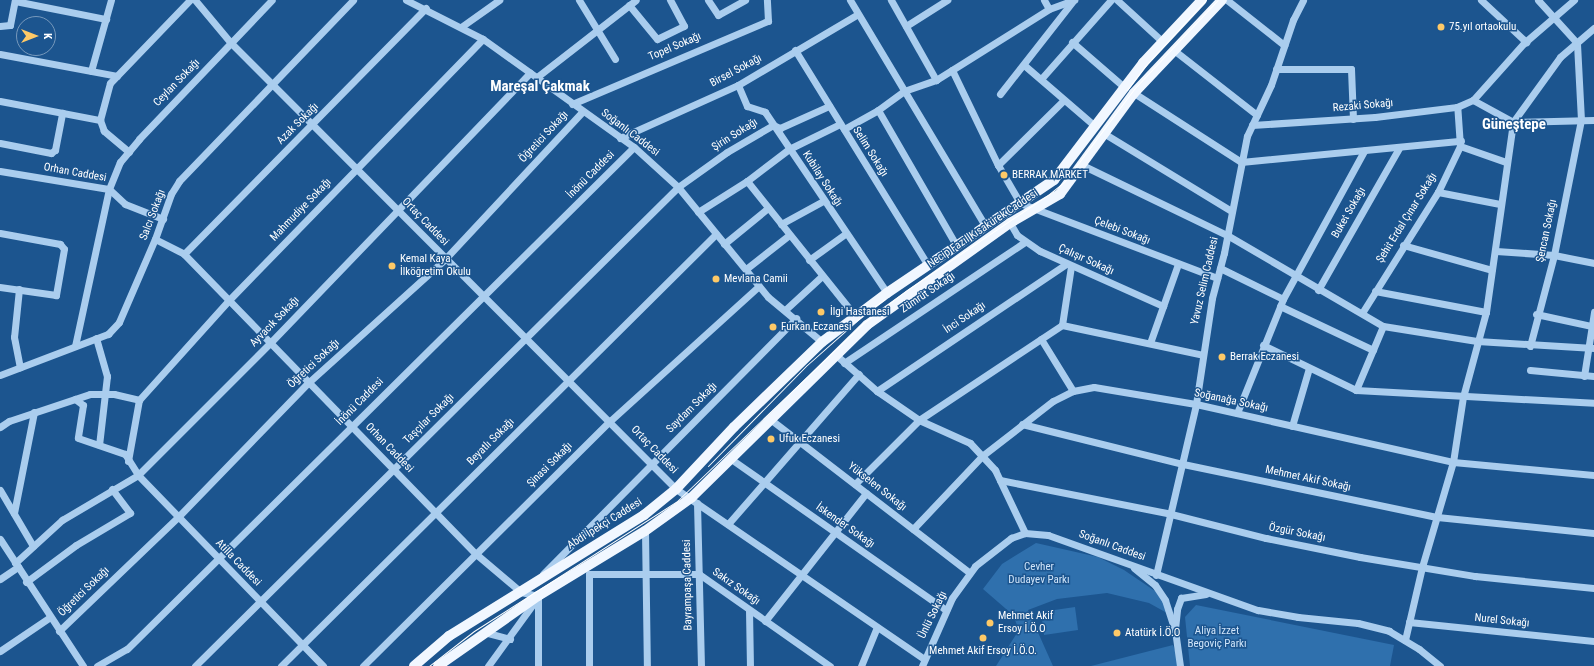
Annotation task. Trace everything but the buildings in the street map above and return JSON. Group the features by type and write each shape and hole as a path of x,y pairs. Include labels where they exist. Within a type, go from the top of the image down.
{"main road":[{"name":"Necip Fazıl Kısakürek Caddesi","path":"836,355 866,325 1010,223 1060,194 1134,93 1222,0"},
{"name":"Necip Fazıl Kısakürek Caddesi","path":"822,342 927,264 1054,180 1124,87 1201,1"},
{"name":"Abdi İpekçi Caddesi","path":"414,666 449,636 644,515 676,489 734,427 822,342"},
{"path":"438,666 484,632 538,596 694,500 770,419 836,355"}],"street":[{"path":"91,71 111,0"},
{"path":"129,152 104,131 100,120 110,83 190,0"},
{"name":"Ortaç Caddesi","path":"195,0 231,43 313,124 445,259 610,421 676,489 876,627 923,663"},
{"name":"Ceylan Sokağı","path":"76,346 108,189 120,162 272,0"},
{"name":"Salcı Sokağı","path":"0,375 108,334 119,322 155,239 171,194 179,182 353,0"},
{"path":"461,27 499,0"},
{"path":"579,0 598,27 615,59"},
{"name":"Ayvacık Sokağı","path":"0,579 62,520 112,489 138,476 534,75 636,0"},
{"path":"629,5 657,39 684,26 670,0"},
{"path":"708,0 718,15 744,0"},
{"name":"Topel Sokağı","path":"572,104 768,21 767,0"},
{"path":"850,0 985,226"},
{"path":"890,0 936,80"},
{"path":"906,26 948,0"},
{"path":"1044,0 1049,9"},
{"path":"698,212 747,182 789,150 878,110 904,91 936,80 1049,9 1074,0"},
{"path":"1000,94 1074,0"},
{"path":"1041,79 1072,42 1111,0"},
{"path":"1117,0 1163,42"},
{"path":"1227,0 1284,45"},
{"path":"1481,0 1526,42"},
{"path":"1538,0 1577,43"},
{"name":"Rezaki Sokağı","path":"1252,125 1353,119 1457,107 1473,100 1526,42 1574,0"},
{"path":"0,26 10,24 15,1 106,19"},
{"name":"Soğanlı Caddesi","path":"410,1 483,39 534,75 582,112 634,147 678,187 759,286 822,342"},
{"name":"Yavuz Selim Caddesi","path":"1156,575 1196,404 1205,333 1227,235 1241,162 1252,125 1276,69 1300,2"},
{"name":"Azak Sokağı","path":"184,254 426,8"},
{"name":"Birsel Sokağı","path":"620,138 738,85 858,14"},
{"path":"1404,640 1422,567 1453,462 1463,397 1486,312 1496,251 1500,204 1513,122 1560,57 1594,28"},
{"name":"Mahmudiye Sokağı","path":"139,400 229,300 483,39"},
{"path":"1072,42 1124,87"},
{"name":"Şencan Sokağı","path":"1530,346 1536,314 1554,254 1581,120 1577,43"},
{"name":"Selim Sokağı","path":"795,50 927,264"},
{"path":"1175,51 1257,115"},
{"path":"0,54 117,76"},
{"path":"1024,65 1041,79 1063,101 1095,126"},
{"path":"1276,69 1351,69 1353,119"},
{"path":"952,70 998,165 1020,203"},
{"name":"Kubilay Sokağı","path":"738,85 747,106 765,112 845,234 886,293"},
{"path":"1134,93 1241,162 1461,144 1506,162"},
{"path":"1473,100 1513,122 1594,120"},
{"path":"0,101 100,120"},
{"path":"998,165 1063,101"},
{"name":"Şirin Sokağı","path":"678,187 727,152 773,125 780,128 829,106"},
{"path":"1457,107 1461,144"},
{"path":"878,110 956,245"},
{"name":"Öğretici Sokağı","path":"59,631 178,518 309,382 445,259 582,112"},
{"path":"0,143 52,152 55,150 62,113"},
{"path":"1105,134 1231,211"},
{"name":"Şehit Erdal Çınar Sokağı","path":"1362,313 1403,245 1438,192 1461,144"},
{"name":"İnönü Caddesi","path":"97,666 127,649 634,147"},
{"name":"Buket Sokağı","path":"1318,290 1399,148"},
{"path":"1237,413 1263,345 1294,276 1364,151"},
{"path":"1082,165 1227,235 1294,276 1383,326 1477,341 1530,346 1592,348"},
{"name":"Orhan Caddesi","path":"0,171 108,189 125,204 162,219"},
{"path":"747,182 855,316"},
{"name":"Taşçılar Sokağı","path":"195,666 678,187"},
{"path":"1438,192 1500,204"},
{"path":"781,224 824,201"},
{"name":"Çelebi Sokağı","path":"1020,203 1217,278"},
{"path":"724,244 768,208"},
{"name":"Çalışır Sokağı","path":"1010,223 1024,242 1068,265 1163,306"},
{"path":"0,233 60,244 64,248 56,295 0,287"},
{"name":"Beyatlı Sokağı","path":"281,666 716,234"},
{"path":"809,260 845,234"},
{"path":"746,269 789,235"},
{"name":"Orhan Caddesi","path":"155,239 184,254 476,554 521,592"},
{"name":"Zümrüt Sokağı","path":"844,363 1024,242"},
{"path":"1403,245 1492,270"},
{"path":"1496,251 1554,254 1594,263"},
{"path":"1150,343 1178,264"},
{"path":"1062,325 1068,265"},
{"name":"İnci Sokağı","path":"877,390 1068,265"},
{"path":"1220,268 1282,303 1373,350"},
{"path":"785,310 822,276"},
{"name":"Şinasi Sokağı","path":"363,666 610,421 759,286"},
{"path":"19,289 14,337 20,367"},
{"path":"1375,291 1486,312"},
{"path":"1584,376 1592,348 1591,326 1594,312"},
{"path":"1536,314 1591,326"},
{"name":"Saydam Sokağı","path":"536,582 796,318"},
{"path":"855,484 919,420 1062,325 1203,355"},
{"path":"1356,390 1383,326"},
{"path":"96,338 107,376 99,446"},
{"path":"1041,339 1073,391"},
{"path":"1263,345 1356,390 1594,403"},
{"path":"836,355 877,390 919,420 970,443 1000,480 1025,533"},
{"path":"1292,426 1309,368"},
{"path":"1530,370 1594,376"},
{"path":"728,524 859,374"},
{"name":"Soğanağa Sokağı","path":"913,529 982,456 1022,424 1053,401 1073,391 1094,387 1196,404 1453,462 1594,475"},
{"path":"0,427 34,412 90,394 106,394 139,400 128,461"},
{"path":"74,399 83,406 78,438 125,454 128,461"},
{"path":"14,513 34,412"},
{"name":"Yükselen Sokağı","path":"770,419 970,573"},
{"name":"Mehmet Akif Sokağı","path":"1022,424 1183,464 1437,517 1594,533"},
{"name":"İskender Sokağı","path":"731,459 946,610"},
{"name":"Atilla Caddesi","path":"128,461 138,476 323,666"},
{"name":"Özgür Sokağı","path":"1000,480 1171,514 1266,538 1422,567 1474,576 1594,588"},
{"path":"26,582 76,545 130,513 112,489"},
{"path":"0,490 33,546"},
{"path":"765,621 866,493"},
{"name":"Bayrampaşa Caddesi","path":"694,500 699,574 701,666"},
{"path":"645,531 647,666"},
{"name":"Soğanlı Caddesi","path":"1025,533 1048,535 1126,562 1156,575 1208,594 1258,610 1298,618 1358,623 1389,631 1440,666"},
{"name":"Ünlü Sokağı","path":"923,663 946,610 975,566 1011,538 1025,533"},
{"path":"0,539 26,582 82,666"},
{"path":"1126,562 1155,585 1165,600 1175,629 1180,666"},
{"name":"Sakız Sokağı","path":"589,666 590,574 699,574 830,666"},
{"path":"521,592 538,596"},
{"path":"1175,629 1177,608 1182,598 1208,594"},
{"path":"488,666 510,638 538,596"},
{"path":"538,596 538,666"},
{"path":"749,610 750,666"},
{"path":"0,651 50,618"},
{"name":"Nurel Sokağı","path":"1409,622 1594,641"},
{"path":"861,666 876,627"},
{"path":"484,632 510,638"}],"green space":[{"name":"Cevher Dudayev Parkı","path":"1036,543 1098,557 1124,570 1155,591 1163,601 1167,613 1149,603 1107,593 1057,599 1028,610 1053,666 996,666 1019,630 1013,615 983,589 1002,564"},
{"name":"Aliya İzzet Begoviç Parkı","path":"1196,605 1394,645 1390,666 1190,666 1185,617"},
{"path":"1075,607 1078,630 1044,635 1041,612"},
{"path":"1173,645 1181,666 1091,666"}],"tram line":[{"path":"1127,90 1145,66 1206,0"},
{"path":"429,666 474,631 676,502 862,324 907,290 1048,195 1065,181 1134,89 1218,0"},
{"path":"708,466 807,365 867,312 885,299"}],"place":[{"name":"75.yıl ortaokulu","path":"1441,27"},
{"name":"BERRAK MARKET","path":"1004,175"},
{"name":"Kemal Kaya İlköğretim Okulu","path":"392,266"},
{"name":"Mevlana Camii","path":"716,279"},
{"name":"İlgi Hastanesi","path":"821,312"},
{"name":"Furkan Eczanesi","path":"773,327"},
{"name":"Berrak Eczanesi","path":"1222,357"},
{"name":"Ufuk Eczanesi","path":"771,439"},
{"name":"Mehmet Akif Ersoy İ.Ö.O","path":"990,623"},
{"name":"Atatürk İ.Ö.O","path":"1117,633"},
{"name":"Mehmet Akif Ersoy İ.Ö.O.","path":"983,638"}],"district":[{"name":"Mareşal Çakmak","path":"540,87"},
{"name":"Güneştepe","path":"1514,125"}]}
